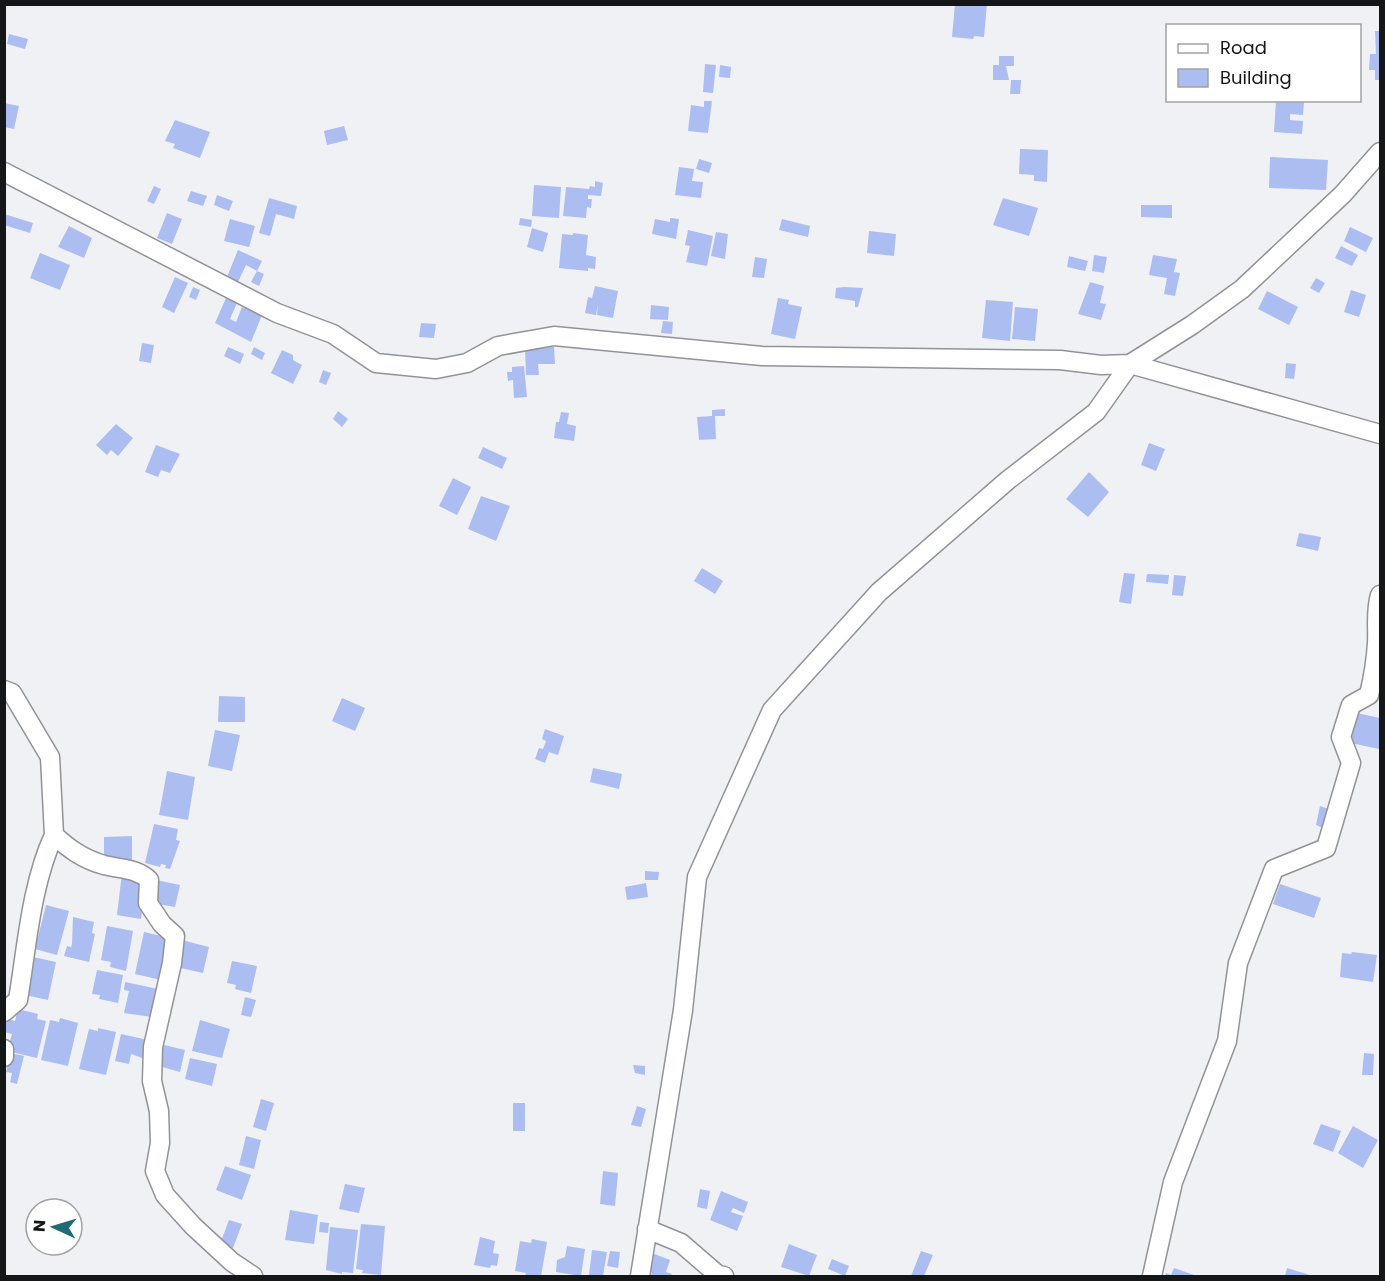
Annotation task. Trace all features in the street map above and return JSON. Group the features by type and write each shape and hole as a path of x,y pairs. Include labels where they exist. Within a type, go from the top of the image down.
{"street":[{"path":"640,1276 683,1010 697,877 772,710 879,592 1008,480 1096,412 1130,364 1242,289 1343,194 1380,152"},
{"path":"4,172 277,313 333,334 376,363 436,369 467,363 498,346 554,336 762,356 1060,360 1101,365 1130,364 1380,434"},
{"path":"1152,1276 1173,1182 1227,1041 1239,963 1274,868 1326,848 1351,763 1341,737 1351,705 1369,695 1377,684 1376,609 1380,595"},
{"path":"4,690 12,693 50,757 54,835 46,852 37,890 18,1000 4,1012"},
{"path":"54,835 75,854 102,864 141,872 149,880 148,903 162,924 175,936 172,963 153,1047 152,1080 159,1111 160,1133 155,1172 165,1195 192,1226 232,1262 253,1276"},
{"path":"4,1049 4,1057"},
{"path":"646,1229 681,1243 718,1275 724,1276"}],"building":[{"path":"955,4 987,4 984,37 974,36 973,39 952,37"},
{"path":"1375,31 1380,31 1380,80 1375,80 1375,70 1369,70 1370,54 1376,54"},
{"path":"9,34 28,39 25,49 7,44"},
{"path":"999,56 1014,56 1014,66 1006,66 1009,80 993,80 993,65 999,65"},
{"path":"705,64 716,65 713,93 703,92"},
{"path":"720,65 731,67 730,78 719,77"},
{"path":"1011,80 1021,80 1020,94 1010,94"},
{"path":"704,101 712,101 708,133 688,131 691,105 704,107"},
{"path":"1276,102 1304,102 1303,115 1290,114 1290,120 1303,121 1302,134 1274,132"},
{"path":"4,103 19,106 14,129 4,127"},
{"path":"175,120 210,132 200,158 173,148 175,144 165,141"},
{"path":"344,126 348,140 327,145 324,131"},
{"path":"1020,149 1048,150 1047,182 1034,181 1034,175 1019,174"},
{"path":"1270,157 1328,160 1326,190 1269,188"},
{"path":"699,159 712,163 709,173 696,169"},
{"path":"679,167 694,169 692,181 703,182 701,198 675,195"},
{"path":"595,181 603,183 601,196 588,195 588,199 592,199 591,208 587,207 586,218 563,216 566,187 589,189 590,186 595,187"},
{"path":"534,185 561,187 559,218 532,216"},
{"path":"154,186 161,189 154,204 147,201"},
{"path":"191,191 207,196 203,206 187,201"},
{"path":"217,195 233,201 229,211 214,205"},
{"path":"269,198 297,206 294,219 276,214 270,236 259,233"},
{"path":"1003,198 1038,208 1029,236 993,225"},
{"path":"1141,205 1172,205 1172,218 1141,217"},
{"path":"167,213 182,219 172,244 157,238"},
{"path":"4,214 33,223 30,233 4,225"},
{"path":"520,218 532,220 531,227 519,225"},
{"path":"670,218 679,219 676,239 652,234 655,219 670,222"},
{"path":"230,219 255,226 249,247 224,241"},
{"path":"782,219 810,226 808,237 779,230"},
{"path":"69,226 92,238 84,258 58,247"},
{"path":"1350,227 1373,238 1366,252 1344,241"},
{"path":"532,228 548,233 543,252 527,247"},
{"path":"688,230 713,236 707,266 686,262 690,246 685,245"},
{"path":"869,231 896,234 894,256 867,253"},
{"path":"716,232 728,234 725,259 711,256"},
{"path":"573,233 588,235 586,255 596,257 595,269 588,268 588,271 559,268 562,234 573,235"},
{"path":"1341,246 1358,255 1352,266 1335,258"},
{"path":"238,250 262,261 257,271 246,265 238,282 227,277"},
{"path":"40,253 70,265 60,290 30,278"},
{"path":"1094,255 1107,257 1104,273 1092,271"},
{"path":"1153,255 1177,259 1174,272 1180,273 1175,296 1164,294 1167,278 1149,275"},
{"path":"1069,256 1088,261 1085,271 1067,267"},
{"path":"755,257 767,259 764,278 752,277"},
{"path":"257,271 264,274 259,286 251,282"},
{"path":"175,277 188,283 174,313 162,307"},
{"path":"1316,278 1325,283 1319,293 1310,288"},
{"path":"1090,282 1104,286 1100,303 1106,304 1101,320 1078,314"},
{"path":"595,286 618,291 613,318 597,315 598,304 596,315 585,313 588,297 592,298"},
{"path":"193,287 200,290 196,300 189,297"},
{"path":"836,288 863,288 858,307 855,307 855,301 835,298"},
{"path":"1351,290 1366,295 1359,317 1344,312"},
{"path":"1267,291 1298,307 1289,325 1258,309"},
{"path":"226,298 237,303 230,319 236,322 242,307 262,315 251,342 215,323"},
{"path":"778,298 789,300 788,304 802,307 795,339 771,334"},
{"path":"986,300 1013,302 1010,341 982,338"},
{"path":"651,305 669,307 668,320 650,319"},
{"path":"1015,307 1038,309 1035,341 1012,339"},
{"path":"663,321 673,322 672,334 661,333"},
{"path":"421,323 436,324 434,338 419,337"},
{"path":"142,343 154,345 151,363 139,361"},
{"path":"228,347 244,354 240,364 224,356"},
{"path":"254,347 265,353 262,360 251,354"},
{"path":"554,347 555,364 538,364 539,375 526,375 525,348"},
{"path":"282,350 293,355 293,360 302,365 293,384 271,373"},
{"path":"1286,363 1296,364 1294,379 1285,378"},
{"path":"524,366 527,397 514,398 513,380 508,381 507,372 512,372 512,367"},
{"path":"323,370 331,373 326,385 319,382"},
{"path":"725,409 725,416 715,416 716,439 699,440 697,417 712,416 712,410"},
{"path":"338,411 348,419 342,427 333,419"},
{"path":"561,412 569,413 567,424 576,426 574,441 554,438 556,422 559,422"},
{"path":"116,424 133,438 118,456 111,450 107,455 96,445"},
{"path":"1149,443 1165,449 1156,471 1141,465"},
{"path":"156,445 180,454 170,473 161,470 158,477 145,472"},
{"path":"483,447 507,458 502,469 478,458"},
{"path":"1089,472 1109,492 1088,517 1066,499"},
{"path":"453,478 471,487 457,515 439,506"},
{"path":"481,496 510,506 496,541 468,529"},
{"path":"1299,533 1321,537 1318,551 1296,546"},
{"path":"702,568 723,581 715,594 694,581"},
{"path":"1124,573 1135,574 1131,604 1119,602"},
{"path":"1147,574 1169,575 1168,584 1146,582"},
{"path":"1174,575 1186,576 1183,596 1172,595"},
{"path":"219,696 245,697 245,722 218,722"},
{"path":"342,698 365,708 355,731 332,721"},
{"path":"1352,712 1380,718 1379,749 1346,742"},
{"path":"545,729 564,736 558,755 549,752 545,763 535,759 539,748 543,749 546,741 542,739"},
{"path":"215,730 240,735 232,771 208,766"},
{"path":"593,768 622,774 619,789 590,782"},
{"path":"167,771 195,777 188,820 159,815"},
{"path":"1320,806 1335,811 1328,830 1316,825"},
{"path":"154,824 178,829 176,840 180,841 170,869 165,868 166,865 161,864 160,867 145,863"},
{"path":"132,836 132,866 104,863 104,837"},
{"path":"645,871 659,872 658,880 645,880"},
{"path":"122,873 146,881 141,919 117,915"},
{"path":"156,880 180,885 175,907 152,903"},
{"path":"646,883 648,897 627,900 625,887"},
{"path":"1280,884 1321,898 1314,918 1273,904"},
{"path":"46,905 69,911 57,955 35,949"},
{"path":"73,917 94,922 92,933 95,934 89,962 64,956 67,946 71,947 72,944"},
{"path":"107,926 133,931 126,971 110,967 111,962 101,960"},
{"path":"144,932 170,938 161,980 135,974"},
{"path":"182,940 209,947 203,973 176,967"},
{"path":"1352,952 1377,955 1373,982 1340,977 1342,953 1351,954"},
{"path":"33,957 56,962 48,1000 25,995"},
{"path":"232,961 257,966 251,993 235,989 236,985 227,983"},
{"path":"97,970 123,975 118,1003 99,999 100,995 92,994"},
{"path":"125,982 158,989 152,1017 124,1013 129,991 124,990"},
{"path":"245,997 256,1000 251,1017 241,1015"},
{"path":"18,1009 38,1014 37,1019 46,1021 37,1058 7,1051 12,1034 4,1032 4,1018 15,1021"},
{"path":"60,1018 78,1023 68,1066 41,1060 50,1020 59,1022"},
{"path":"200,1020 230,1029 222,1058 192,1051"},
{"path":"98,1028 116,1032 106,1075 79,1069 89,1029 98,1031"},
{"path":"121,1034 148,1040 145,1059 131,1054 129,1064 115,1061"},
{"path":"160,1044 185,1050 180,1072 155,1065"},
{"path":"11,1053 24,1056 17,1084 10,1082 12,1073 6,1072"},
{"path":"1364,1053 1374,1054 1373,1075 1362,1075"},
{"path":"190,1058 217,1064 212,1086 185,1079"},
{"path":"633,1065 645,1066 645,1075 635,1073"},
{"path":"261,1099 274,1103 266,1131 253,1127"},
{"path":"513,1103 525,1103 525,1131 513,1131"},
{"path":"637,1106 646,1109 641,1127 631,1125"},
{"path":"1321,1124 1341,1131 1333,1152 1313,1144"},
{"path":"1353,1126 1378,1140 1363,1168 1338,1153"},
{"path":"246,1136 261,1140 254,1169 239,1165"},
{"path":"225,1166 251,1175 242,1200 216,1190"},
{"path":"603,1171 618,1173 615,1206 600,1204"},
{"path":"345,1184 365,1188 359,1213 339,1209"},
{"path":"700,1189 710,1191 707,1209 697,1207"},
{"path":"721,1191 748,1202 744,1213 733,1208 731,1212 743,1216 737,1231 710,1220"},
{"path":"290,1210 318,1215 314,1244 285,1240"},
{"path":"229,1220 242,1224 233,1248 220,1244"},
{"path":"320,1222 329,1223 328,1233 319,1232"},
{"path":"361,1224 385,1226 381,1275 362,1273 363,1270 356,1269"},
{"path":"330,1227 358,1230 353,1273 342,1272 342,1274 326,1270"},
{"path":"480,1237 495,1241 493,1253 499,1254 497,1266 491,1265 490,1268 474,1265"},
{"path":"532,1239 547,1242 541,1276 525,1276 526,1273 515,1271 520,1241 531,1243"},
{"path":"789,1244 817,1255 809,1276 781,1267"},
{"path":"567,1246 585,1249 581,1276 556,1272 557,1260 565,1257"},
{"path":"592,1250 607,1252 603,1276 589,1275"},
{"path":"610,1251 620,1252 618,1268 607,1266"},
{"path":"921,1251 933,1255 924,1276 911,1276"},
{"path":"652,1253 670,1260 666,1272 672,1274 671,1276 650,1276 652,1273 646,1271"},
{"path":"832,1259 849,1266 845,1276 828,1269"},
{"path":"1174,1268 1197,1276 1165,1276 1166,1273 1171,1275"},
{"path":"1287,1268 1313,1276 1285,1276"}]}
